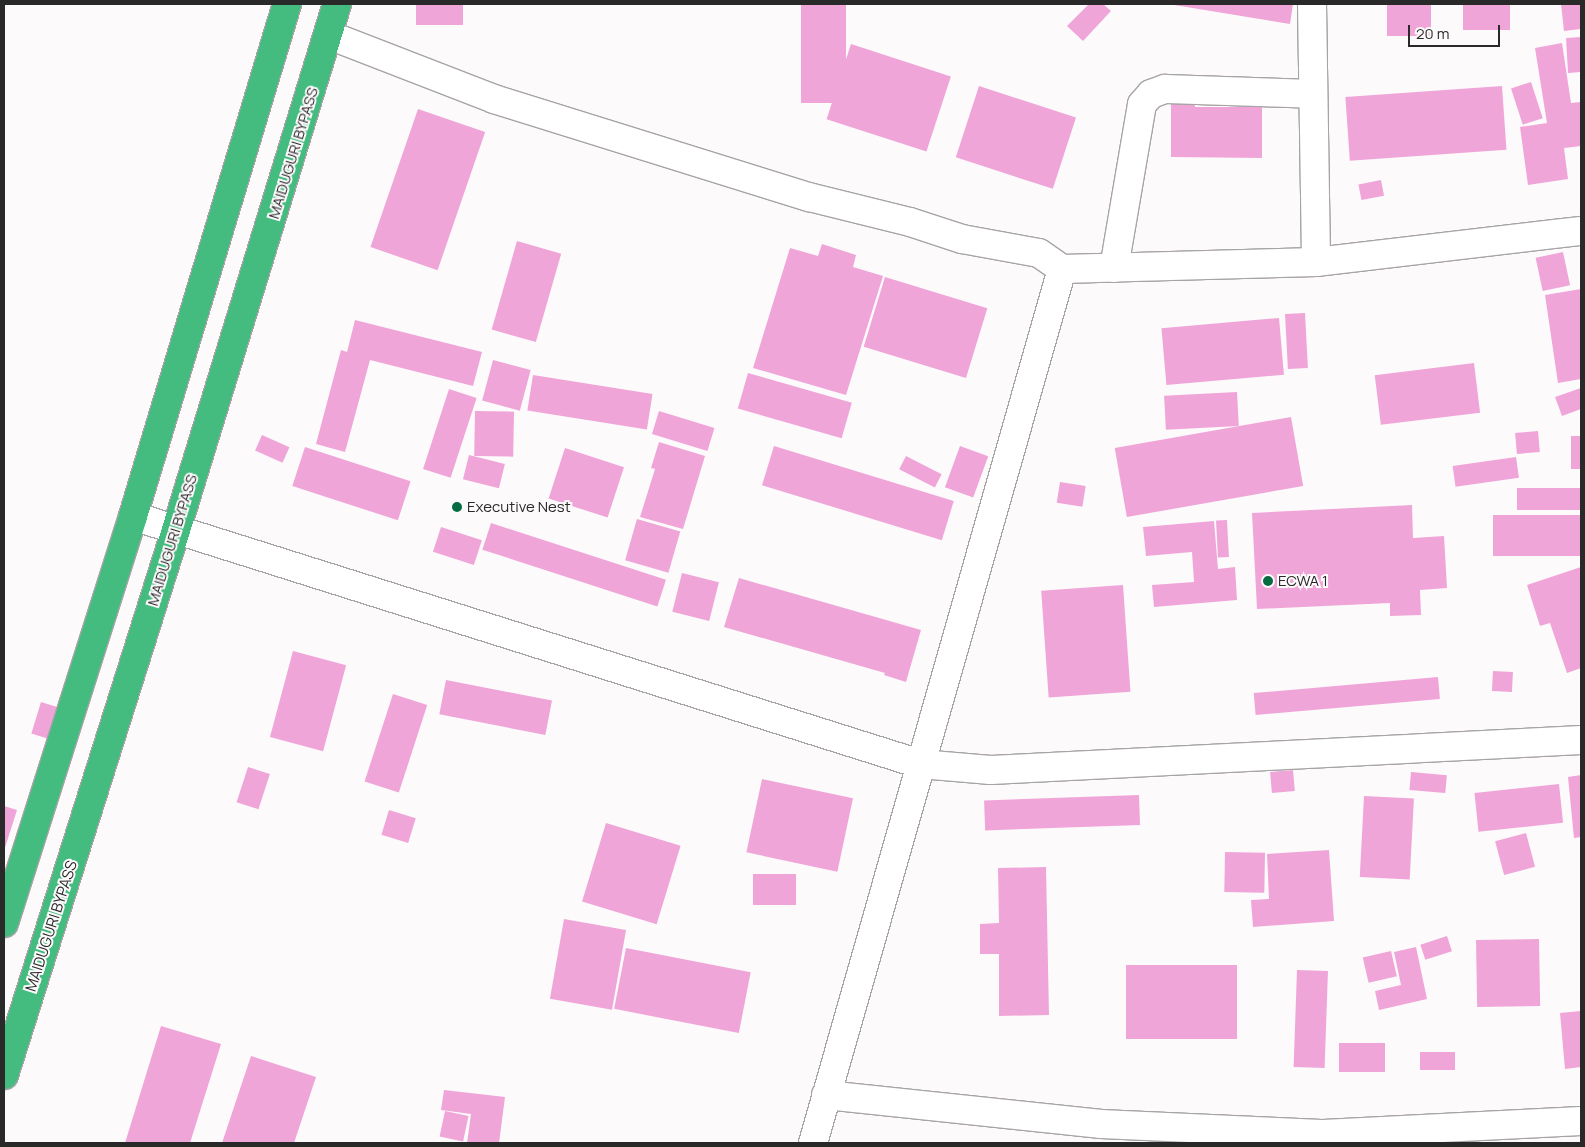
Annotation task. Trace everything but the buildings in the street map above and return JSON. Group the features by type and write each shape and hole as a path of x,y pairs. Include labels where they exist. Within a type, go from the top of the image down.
{"highway":[{"path":"4,923 132,516 287,4"},
{"name":"MAIDUGURI BYPASS","path":"4,1075 176,530 337,4"}],"street":[{"path":"1312,4 1316,262"},
{"path":"329,35 494,100 809,197 910,222 962,239 1040,253 1062,270 1316,262 1581,231"},
{"path":"1114,268 1142,104 1151,94 1165,89 1313,94"},
{"path":"813,1143 1062,270"},
{"path":"132,516 920,764 991,770 1581,740"},
{"path":"826,1095 1101,1124 1323,1134 1581,1121"}],"place":[{"name":"Executive Nest","path":"457,507"},
{"name":"ECWA 1","path":"1268,581"}]}
